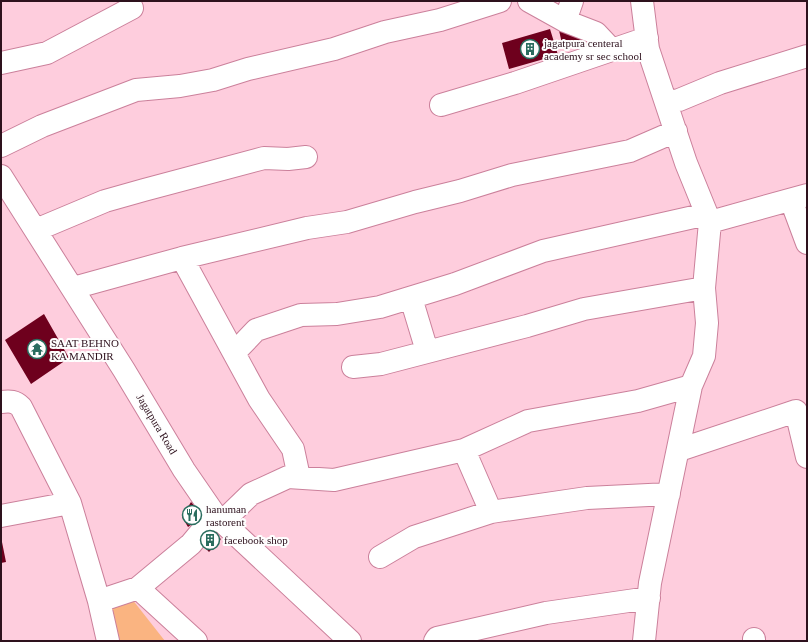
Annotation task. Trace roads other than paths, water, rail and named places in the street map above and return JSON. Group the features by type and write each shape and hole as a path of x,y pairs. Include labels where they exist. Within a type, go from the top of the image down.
{"street":[{"path":"1,146 42,126 136,90 180,86 213,80 248,69 334,49 385,32 440,20 500,1"},
{"path":"529,1 569,11 596,33 612,50"},
{"path":"644,641 650,583 679,450 691,386 704,356 707,323 704,288 708,218 648,49 647,2"},
{"path":"1,63 47,53 132,8"},
{"path":"441,105 516,83 647,38"},
{"path":"666,102 678,100 720,83 807,56"},
{"path":"73,288 182,258 306,228 347,222 512,175 630,151 676,131"},
{"path":"36,230 105,201 144,190 264,158 288,160 306,157"},
{"name":"Jagatpura Road","path":"1,176 73,288 184,470 218,518 350,641"},
{"path":"235,352 256,330 301,315 337,314 380,306 455,284 543,251 799,198 807,243"},
{"path":"182,258 235,352 259,399 293,449 299,477"},
{"path":"353,368 381,364 527,326 584,309 704,288"},
{"path":"411,298 427,351"},
{"path":"99,601 138,588 191,544 218,518 252,494 288,476 334,480 464,450 528,421 638,401 691,386"},
{"path":"1,402 16,402 21,407 70,503 99,601 108,641"},
{"path":"679,450 801,408 807,457"},
{"path":"464,450 491,512"},
{"path":"380,557 414,537 491,512 587,498 669,494"},
{"path":"1,516 70,503"},
{"path":"138,588 196,641"},
{"path":"435,641 437,638 546,613 648,598"}],"place":[{"name":"jagatpura centeral academy sr sec school","path":"530,49"},
{"name":"SAAT BEHNO KA MANDIR","path":"37,349"},
{"name":"hanuman rastorent","path":"192,515"},
{"name":"facebook shop","path":"210,540"}]}
